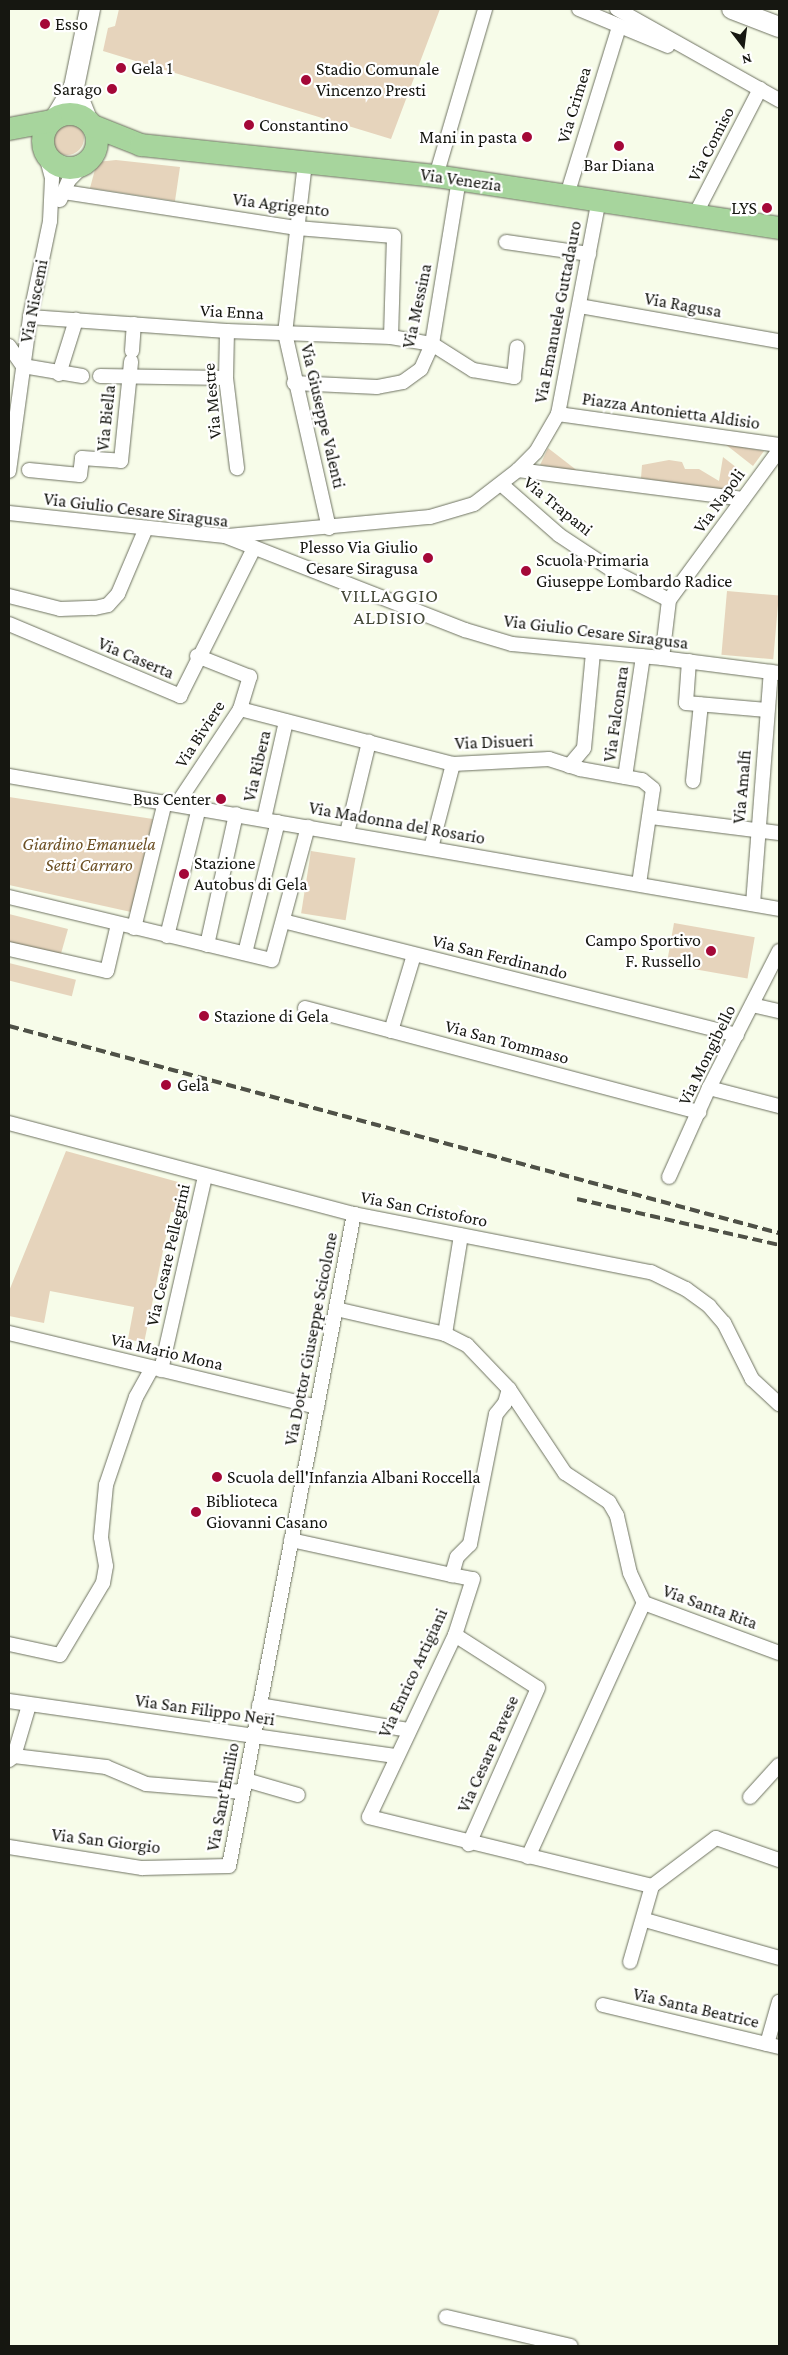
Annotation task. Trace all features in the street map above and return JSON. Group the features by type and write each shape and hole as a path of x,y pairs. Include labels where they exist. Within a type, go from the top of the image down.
{"main road":[{"path":"9,129 69,114 141,145"},
{"path":"45,153 43,135 53,119"},
{"path":"86,162 97,141 90,124"},
{"path":"9,134 45,153 52,162 68,168 86,162 108,151 141,145"},
{"name":"Via Venezia","path":"141,145 436,176 695,215 778,225"}],"street":[{"path":"53,119 74,86 90,9"},
{"path":"436,176 485,9"},
{"path":"579,9 619,27 711,62"},
{"path":"617,9 779,100"},
{"path":"732,9 779,28"},
{"name":"Via Crimea","path":"567,195 619,27"},
{"path":"74,86 90,124"},
{"name":"Via Comiso","path":"695,215 760,89"},
{"path":"45,153 52,178 50,221"},
{"path":"50,221 69,180 86,162"},
{"name":"Via Giuseppe Valenti","path":"306,163 285,333 294,383 329,528"},
{"name":"Via Messina","path":"294,383 377,387 403,382 421,369 432,344 458,179"},
{"name":"Via Agrigento","path":"64,192 297,228 394,236 391,337"},
{"name":"Via Emanuele Guttadauro","path":"225,536 329,528 430,517 474,504 518,470 536,452 558,414 599,200"},
{"name":"Via Niscemi","path":"9,471 30,317 50,221"},
{"path":"506,242 589,254"},
{"name":"Via Ragusa","path":"580,306 779,341"},
{"name":"Via Enna","path":"30,317 227,331 391,337 432,344"},
{"path":"58,374 76,320"},
{"name":"Via Biella","path":"29,470 80,475 82,458 122,461 134,324"},
{"name":"Via Mestre","path":"227,331 226,378 237,468"},
{"path":"432,344 473,370 514,377 517,347"},
{"path":"9,346 23,366 58,374 82,376"},
{"path":"100,376 131,363 226,378"},
{"name":"Piazza Antonietta Aldisio","path":"558,414 779,444"},
{"name":"Via Napoli","path":"662,658 669,600 779,450"},
{"path":"518,470 743,499"},
{"name":"Via Trapani","path":"501,484 559,535 618,574 669,600"},
{"name":"Via Giulio Cesare Siragusa","path":"9,513 225,536 465,630 512,644 662,658 775,672"},
{"path":"9,596 60,608 95,608 108,605 118,594 146,528"},
{"name":"Via Caserta","path":"9,624 180,696 197,656 254,548"},
{"path":"569,766 584,748 593,652"},
{"name":"Via Biviere","path":"171,803 240,709 250,678 197,656"},
{"name":"Via Falconara","path":"625,777 643,656"},
{"path":"689,661 686,703 767,710"},
{"name":"Via Amalfi","path":"753,904 767,710 775,672"},
{"path":"693,781 701,704"},
{"name":"Via Disueri","path":"240,709 454,764 550,759 569,766 642,780 654,789 640,884"},
{"name":"Via Ribera","path":"245,953 271,820 286,721"},
{"path":"347,833 369,742"},
{"path":"431,848 454,764"},
{"name":"Via Madonna del Rosario","path":"9,776 779,909"},
{"path":"134,928 171,803"},
{"path":"167,936 199,808"},
{"path":"207,945 236,814"},
{"path":"651,817 779,833"},
{"path":"9,897 272,960 308,827"},
{"name":"Via San Ferdinando","path":"283,921 737,1035"},
{"path":"9,949 108,971 118,924"},
{"name":"Via Mongibello","path":"669,1176 700,1112 709,1088 779,950"},
{"path":"391,1031 414,955"},
{"path":"752,1005 779,1011"},
{"name":"Via San Tommaso","path":"305,1008 700,1112"},
{"path":"709,1088 779,1106"},
{"name":"Via San Cristoforo","path":"9,1123 205,1177 354,1214 651,1272 686,1288 717,1315 752,1380 779,1404"},
{"name":"Via Cesare Pellegrini","path":"9,1644 60,1655 103,1583 106,1566 101,1537 106,1485 136,1397 156,1369 205,1177"},
{"name":"Via Dottor Giuseppe Scicolone","path":"253,1735 354,1214"},
{"path":"445,1334 460,1235"},
{"name":"Via Santa Rita","path":"336,1309 445,1334 467,1345 509,1389 546,1441 565,1473 609,1502 617,1516 630,1573 644,1603 779,1653"},
{"name":"Via Mario Mona","path":"9,1333 317,1407"},
{"path":"291,1540 452,1575 458,1557 470,1544 496,1414 505,1403 509,1389"},
{"name":"Via Enrico Artigiani","path":"452,1575 473,1579 455,1635 395,1756 369,1817 470,1844"},
{"path":"528,1857 644,1603"},
{"name":"Via Cesare Pavese","path":"455,1635 538,1688 470,1844"},
{"name":"Via San Filippo Neri","path":"9,1701 395,1756"},
{"path":"29,1705 11,1758 106,1767 146,1784 244,1786 298,1795"},
{"path":"259,1705 408,1730"},
{"name":"Via Sant'Emilio","path":"229,1866 253,1735"},
{"path":"750,1796 779,1764"},
{"path":"630,1962 645,1920 652,1886 716,1838 779,1860"},
{"path":"470,1844 652,1886"},
{"name":"Via San Giorgio","path":"9,1847 142,1868 229,1866"},
{"path":"645,1920 779,1958"},
{"path":"773,2046 779,2002"},
{"name":"Via Santa Beatrice","path":"603,2005 773,2046"},
{"path":"446,2317 570,2346"}],"green space":[{"name":"Stadio Comunale Vincenzo Presti","path":"119,9 440,9 391,139 103,51 108,28 115,26"},
{"path":"67,121 79,126 84,138 79,150 67,155 55,150 50,138 55,126"},
{"path":"116,160 180,167 175,201 90,188 97,162"},
{"path":"725,444 764,451 753,466"},
{"path":"548,448 579,472 540,465"},
{"path":"723,457 746,475 732,492 641,478 642,465 669,460 682,462 685,469 699,469 719,481"},
{"path":"727,591 779,596 773,659 721,655"},
{"name":"Giardino Emanuela Setti Carraro","path":"9,797 153,819 131,912 9,885"},
{"path":"311,851 355,858 346,920 301,913"},
{"path":"9,914 68,929 60,957 9,943"},
{"name":"Campo Sportivo F. Russello","path":"674,923 755,937 747,979 667,964"},
{"path":"9,963 76,980 72,996 9,981"},
{"path":"66,1151 189,1185 183,1213 171,1212 144,1343 128,1339 134,1307 50,1291 44,1323 9,1316 9,1291"}],"railway":[{"path":"9,1026 779,1233"},
{"path":"577,1199 779,1245"}],"place":[{"name":"Esso","path":"45,24"},
{"name":"Gela 1","path":"121,68"},
{"name":"Stadio Comunale Vincenzo Presti","path":"306,80"},
{"name":"Sarago","path":"112,89"},
{"name":"Constantino","path":"249,125"},
{"name":"Mani in pasta","path":"527,137"},
{"name":"Bar Diana","path":"619,146"},
{"name":"LYS","path":"767,208"},
{"name":"Plesso Via Giulio Cesare Siragusa","path":"428,558"},
{"name":"Scuola Primaria Giuseppe Lombardo Radice","path":"526,571"},
{"name":"Bus Center","path":"221,799"},
{"name":"Stazione Autobus di Gela","path":"184,874"},
{"name":"Campo Sportivo F. Russello","path":"711,951"},
{"name":"Stazione di Gela","path":"204,1016"},
{"name":"Gela","path":"166,1085"},
{"name":"Scuola dell'Infanzia Albani Roccella","path":"217,1477"},
{"name":"Biblioteca Giovanni Casano","path":"196,1512"}],"district":[{"name":"VILLAGGIO ALDISIO","path":"390,607"}]}
